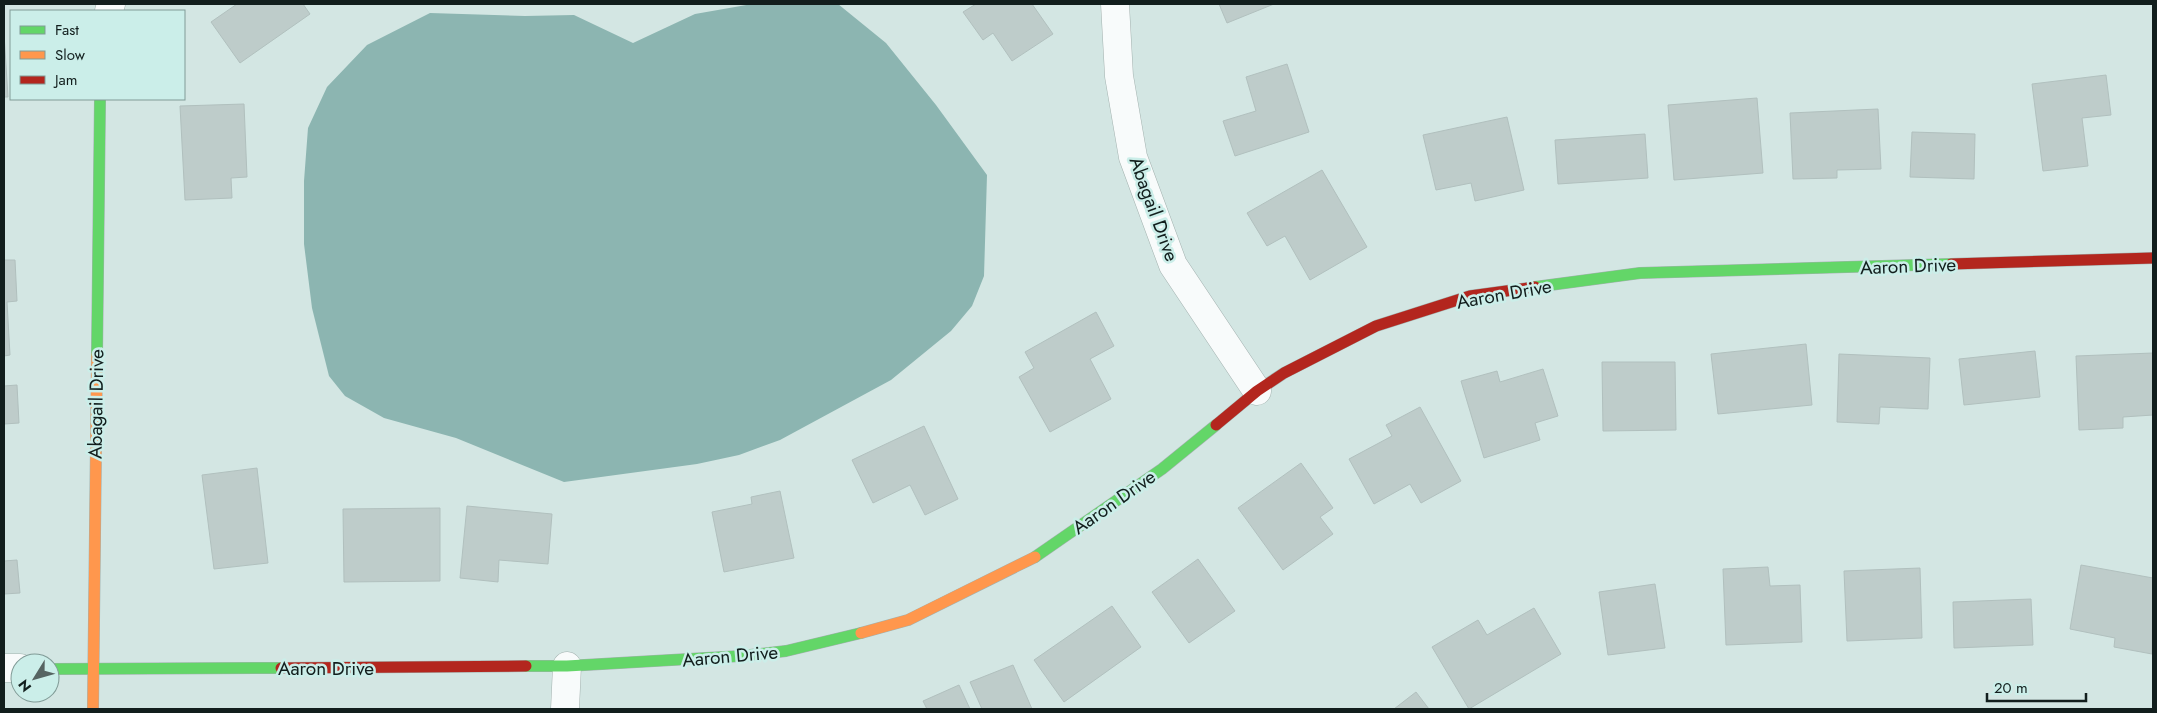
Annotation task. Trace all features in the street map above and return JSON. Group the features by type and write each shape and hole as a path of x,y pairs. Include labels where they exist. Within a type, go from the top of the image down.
{"street":[{"name":"Abagail Drive","path":"1115,4 1119,76 1133,157 1173,265 1257,391"},
{"name":"Abagail Drive","path":"93,709 100,100"},
{"name":"Aaron Drive","path":"60,669 567,666 741,656 786,651 859,634 908,620 1034,558 1162,469 1257,391 1284,373 1376,326 1470,296 1640,273 2153,258"},
{"path":"565,709 567,666"}],"water":[{"path":"752,4 838,4 886,43 936,105 987,175 984,276 972,306 951,331 891,380 780,440 739,455 697,464 564,482 456,438 384,418 345,396 329,376 312,308 304,244 304,181 308,128 327,87 367,45 430,13 525,16 574,15 633,43 695,14"}],"building":[{"path":"237,4 303,4 310,14 240,63 211,22"},
{"path":"976,4 1032,4 1053,34 1012,61 993,33 983,40 963,12"},
{"path":"1219,4 1274,4 1227,23"},
{"path":"4,34 8,97 4,97"},
{"path":"1287,64 1309,132 1235,156 1223,121 1256,111 1246,77"},
{"path":"2106,75 2111,115 2082,118 2088,166 2043,171 2032,84"},
{"path":"1757,98 1763,173 1674,180 1668,105"},
{"path":"244,104 247,177 231,178 232,198 185,200 180,106"},
{"path":"1878,109 1881,169 1837,170 1837,178 1793,179 1790,113"},
{"path":"1507,117 1524,190 1475,201 1471,183 1436,190 1423,135"},
{"path":"1912,132 1975,134 1974,179 1910,177"},
{"path":"1645,134 1648,178 1558,184 1555,140"},
{"path":"1322,170 1367,247 1310,280 1285,236 1267,246 1247,213"},
{"path":"4,260 15,260 17,301 7,302 10,355 4,356"},
{"path":"1096,312 1114,346 1090,359 1111,399 1050,432 1019,377 1034,368 1025,352"},
{"path":"1806,344 1812,405 1718,414 1711,354"},
{"path":"2035,351 2040,397 1964,405 1959,359"},
{"path":"2153,353 2153,415 2123,417 2123,428 2079,430 2076,356"},
{"path":"1839,354 1930,358 1928,409 1880,407 1879,424 1837,422"},
{"path":"1602,362 1675,362 1676,430 1603,431"},
{"path":"1543,369 1558,416 1535,423 1540,440 1484,458 1461,381 1497,371 1500,382"},
{"path":"17,385 19,423 4,424 4,386"},
{"path":"1420,407 1461,481 1421,503 1410,484 1374,504 1349,459 1392,436 1386,425"},
{"path":"924,426 958,499 925,515 910,485 873,503 852,460"},
{"path":"1301,463 1333,508 1320,517 1333,534 1283,570 1238,508"},
{"path":"257,468 268,563 214,569 202,475"},
{"path":"780,491 794,558 724,572 712,512 752,504 751,497"},
{"path":"467,506 552,514 548,564 499,560 498,582 460,578"},
{"path":"440,508 440,581 344,582 343,509"},
{"path":"1198,559 1235,611 1189,643 1152,592"},
{"path":"17,560 20,593 4,594 4,561"},
{"path":"2081,565 2153,578 2152,654 2114,647 2115,638 2070,629"},
{"path":"1768,567 1770,586 1800,585 1802,642 1726,645 1723,569"},
{"path":"1920,568 1922,638 1847,641 1844,571"},
{"path":"1655,584 1665,648 1608,655 1599,592"},
{"path":"2031,599 2033,645 1954,648 1953,602"},
{"path":"1112,606 1141,647 1064,702 1034,660"},
{"path":"1534,608 1561,654 1469,709 1432,647 1478,620 1487,635"},
{"path":"1013,665 1032,709 982,709 970,682"},
{"path":"959,685 970,709 927,709 923,701"},
{"path":"1416,692 1429,709 1394,709"}],"traffic: fast":[{"path":"97,355 100,100"},
{"path":"1535,287 1640,273 1951,264"},
{"path":"1035,557 1162,469 1216,425"},
{"path":"526,666 567,666 741,656 786,651 861,633"},
{"path":"60,669 281,668"}],"traffic: slow":[{"path":"93,709 97,355"},
{"path":"861,633 908,620 1035,557"}],"traffic: jam":[{"path":"1951,264 2153,258"},
{"path":"1216,425 1257,391 1284,373 1376,326 1470,296 1535,287"},
{"path":"281,668 526,666"}]}
